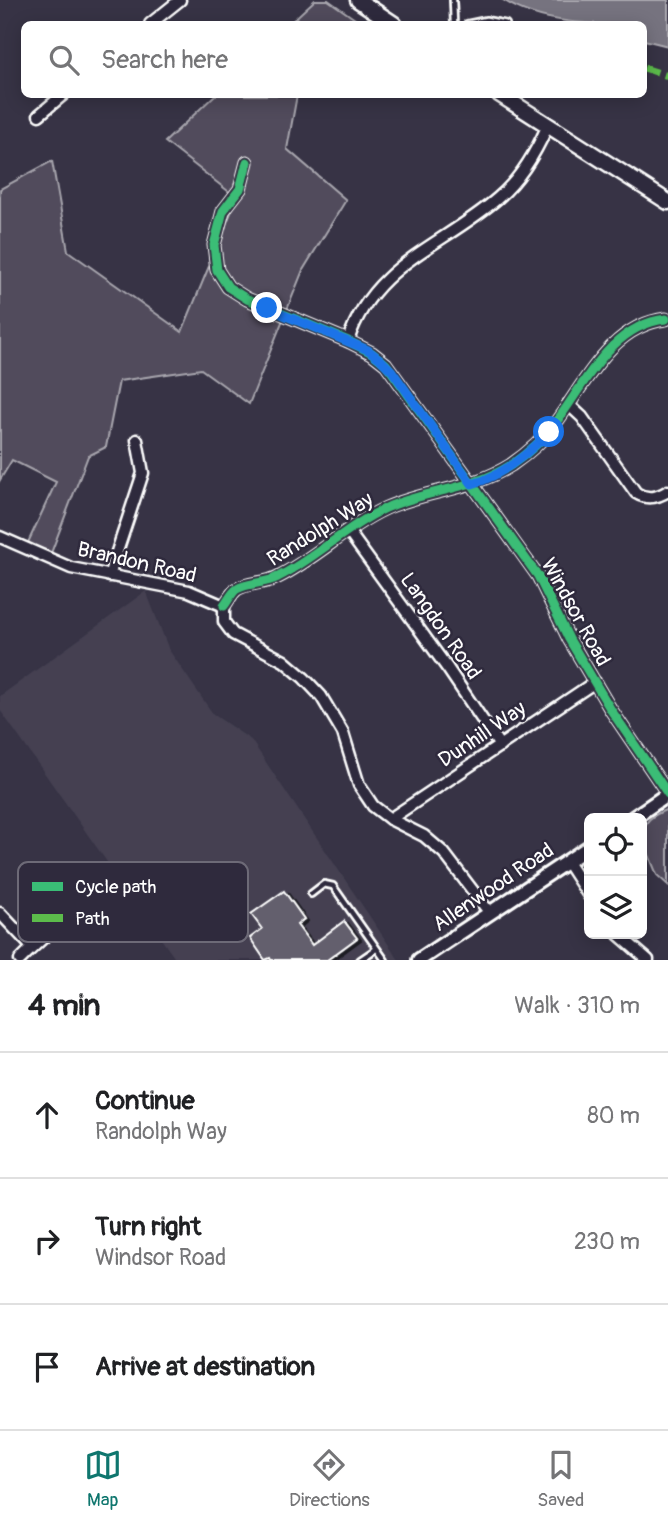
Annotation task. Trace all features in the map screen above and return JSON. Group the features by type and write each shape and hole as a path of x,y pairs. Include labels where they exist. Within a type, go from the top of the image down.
{"main road":[{"path":"358,0 390,21"},
{"path":"505,98 668,202"}],"street":[{"path":"154,21 180,0"},
{"path":"39,116 59,98"},
{"path":"348,341 361,310 383,281 500,197 518,176 547,127"},
{"name":"Windsor Road","path":"247,162 240,189 223,211 214,245 218,270 228,287 247,299 348,341 372,353 386,364 538,576 569,639 668,794"},
{"name":"Randolph Way","path":"224,606 238,588 274,579 303,563 372,516 399,503 490,478 530,451 549,432 594,367 618,342 649,321 666,319"},
{"path":"568,404 582,417 636,493 653,498 668,491"},
{"path":"109,576 143,472 137,440"},
{"name":"Langdon Road","path":"348,531 441,658 500,746"},
{"name":"Brandon Road","path":"1,542 71,568 189,591 224,606"},
{"path":"224,606 224,622 233,634 284,661 321,696 343,733 362,791 373,806 390,819 424,836 444,853 489,912"},
{"name":"Dunhill Way","path":"390,819 595,682"},
{"path":"640,813 668,794"},
{"name":"Allenwood Road","path":"419,960 584,850"},
{"path":"567,862 584,888"},
{"path":"0,913 18,932"},
{"path":"624,939 648,960"},
{"path":"27,942 32,947"},
{"path":"20,960 37,942"}],"lane":[{"path":"453,0 454,21"},
{"path":"311,894 324,884 333,886 385,960"},
{"path":"360,960 376,949"}],"shaded area":[{"path":"315,0 328,0 358,21 292,21"},
{"path":"503,0 668,0 668,46 647,41 647,21 565,21 536,15"},
{"path":"212,98 296,98 287,149 346,200 303,270 249,404 201,369 119,381 106,447 88,456 48,561 25,549 56,482 12,460 0,480 0,189 52,161 68,251 182,332 237,198 165,142"},
{"path":"146,591 169,650 213,714 251,740 399,960 176,960 163,942 248,942 248,862 107,862 0,710 0,696"},
{"path":"668,809 668,885 657,875 647,850 647,823"}],"building":[{"path":"284,891 304,919 297,925 312,945 344,921 357,938 327,960 265,960 250,938 262,929 251,914"}],"marked path":[{"path":"647,69 668,76"}],"cycle path":[{"path":"247,162 240,189 223,211 214,245 217,270 228,287 247,299 348,341 372,353 386,364 538,576 569,639 611,710 668,794"},
{"path":"224,606 237,589 278,577 386,508 481,480 511,465 549,431 600,360 614,345 646,324 666,319"}],"route":[{"path":"267,308 348,341 372,353 386,364 472,484 490,478 509,466 530,451 549,432"}]}
